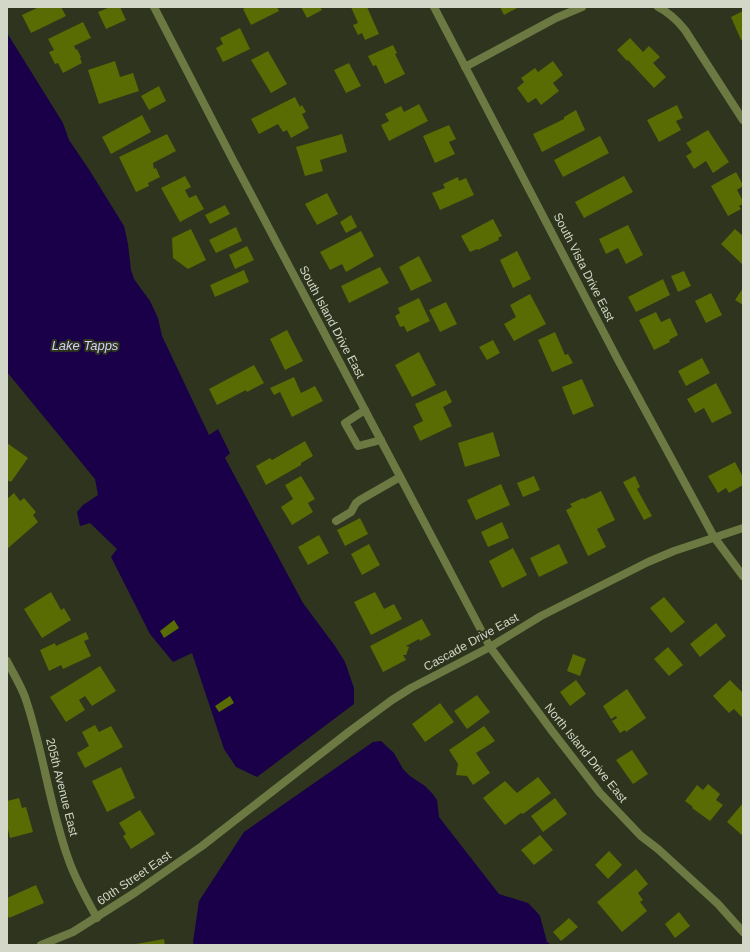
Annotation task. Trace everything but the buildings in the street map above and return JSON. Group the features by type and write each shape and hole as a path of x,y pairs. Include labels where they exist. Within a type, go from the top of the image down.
{"street":[{"name":"South Island Drive East","path":"154,7 490,647"},
{"name":"South Vista Drive East","path":"434,7 618,360 714,537 743,576"},
{"path":"465,67 556,18 582,7"},
{"path":"658,7 667,11 685,30 743,120"},
{"path":"365,410 345,422 358,446 381,440"},
{"path":"336,522 351,512 360,500 400,477"},
{"name":"Cascade Drive East","path":"235,820 350,731 411,688 490,647 541,616 648,562 714,537 743,528"},
{"name":"North Island Drive East","path":"490,647 600,793 641,836 676,864 718,904 743,932"},
{"name":"205th Avenue East","path":"7,661 24,696 68,857 75,875 97,918"},
{"name":"60th Street East","path":"41,945 73,932 97,918 184,859 235,820"}],"water":[{"name":"Lake Tapps","path":"7,33 63,123 69,140 124,226 131,270 134,279 150,301 158,318 162,336 209,435 218,429 230,453 225,458 303,603 345,662 354,688 354,704 257,777 236,767 224,749 192,653 173,662 150,634 111,557 117,549 90,523 80,526 77,512 83,505 98,495 95,479 7,372"},
{"path":"381,741 394,753 403,769 432,793 437,800 439,817 499,894 528,903 540,916 547,942 552,945 194,945 193,942 199,901 244,832 373,742"}]}
